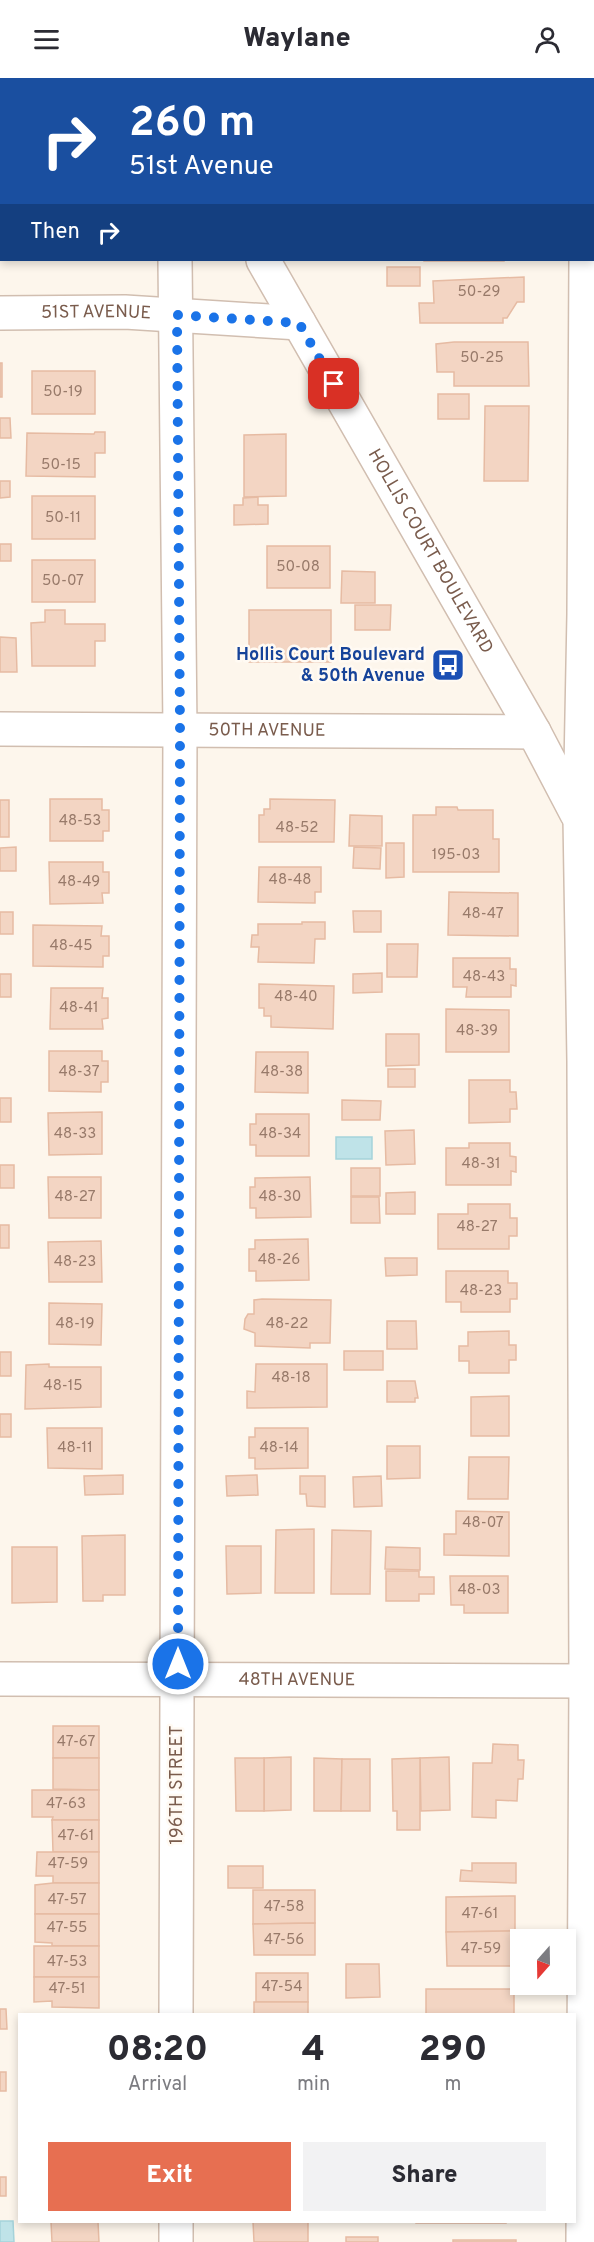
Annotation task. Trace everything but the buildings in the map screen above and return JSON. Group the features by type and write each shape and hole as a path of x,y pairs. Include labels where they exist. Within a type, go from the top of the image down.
{"street":[{"name":"196TH STREET","path":"175,261 180,729 176,2013"},
{"name":"HOLLIS COURT BOULEVARD","path":"264,261 534,732 587,832"},
{"path":"583,2242 590,1681 584,614 586,261"},
{"name":"51ST AVENUE","path":"0,313 125,312 299,323"},
{"name":"50TH AVENUE","path":"0,729 534,732"},
{"name":"48TH AVENUE","path":"0,1679 590,1681"},
{"path":"176,2223 176,2242"}],"water":[{"path":"336,1137 372,1137 372,1159 336,1159"},
{"path":"0,2221 13,2221 14,2242 0,2242"}],"place":[{"name":"Hollis Court Boulevard & 50th Avenue","path":"448,665"}],"route":[{"path":"178,1664 180,729 177,315 222,316 299,323 334,384"}]}
